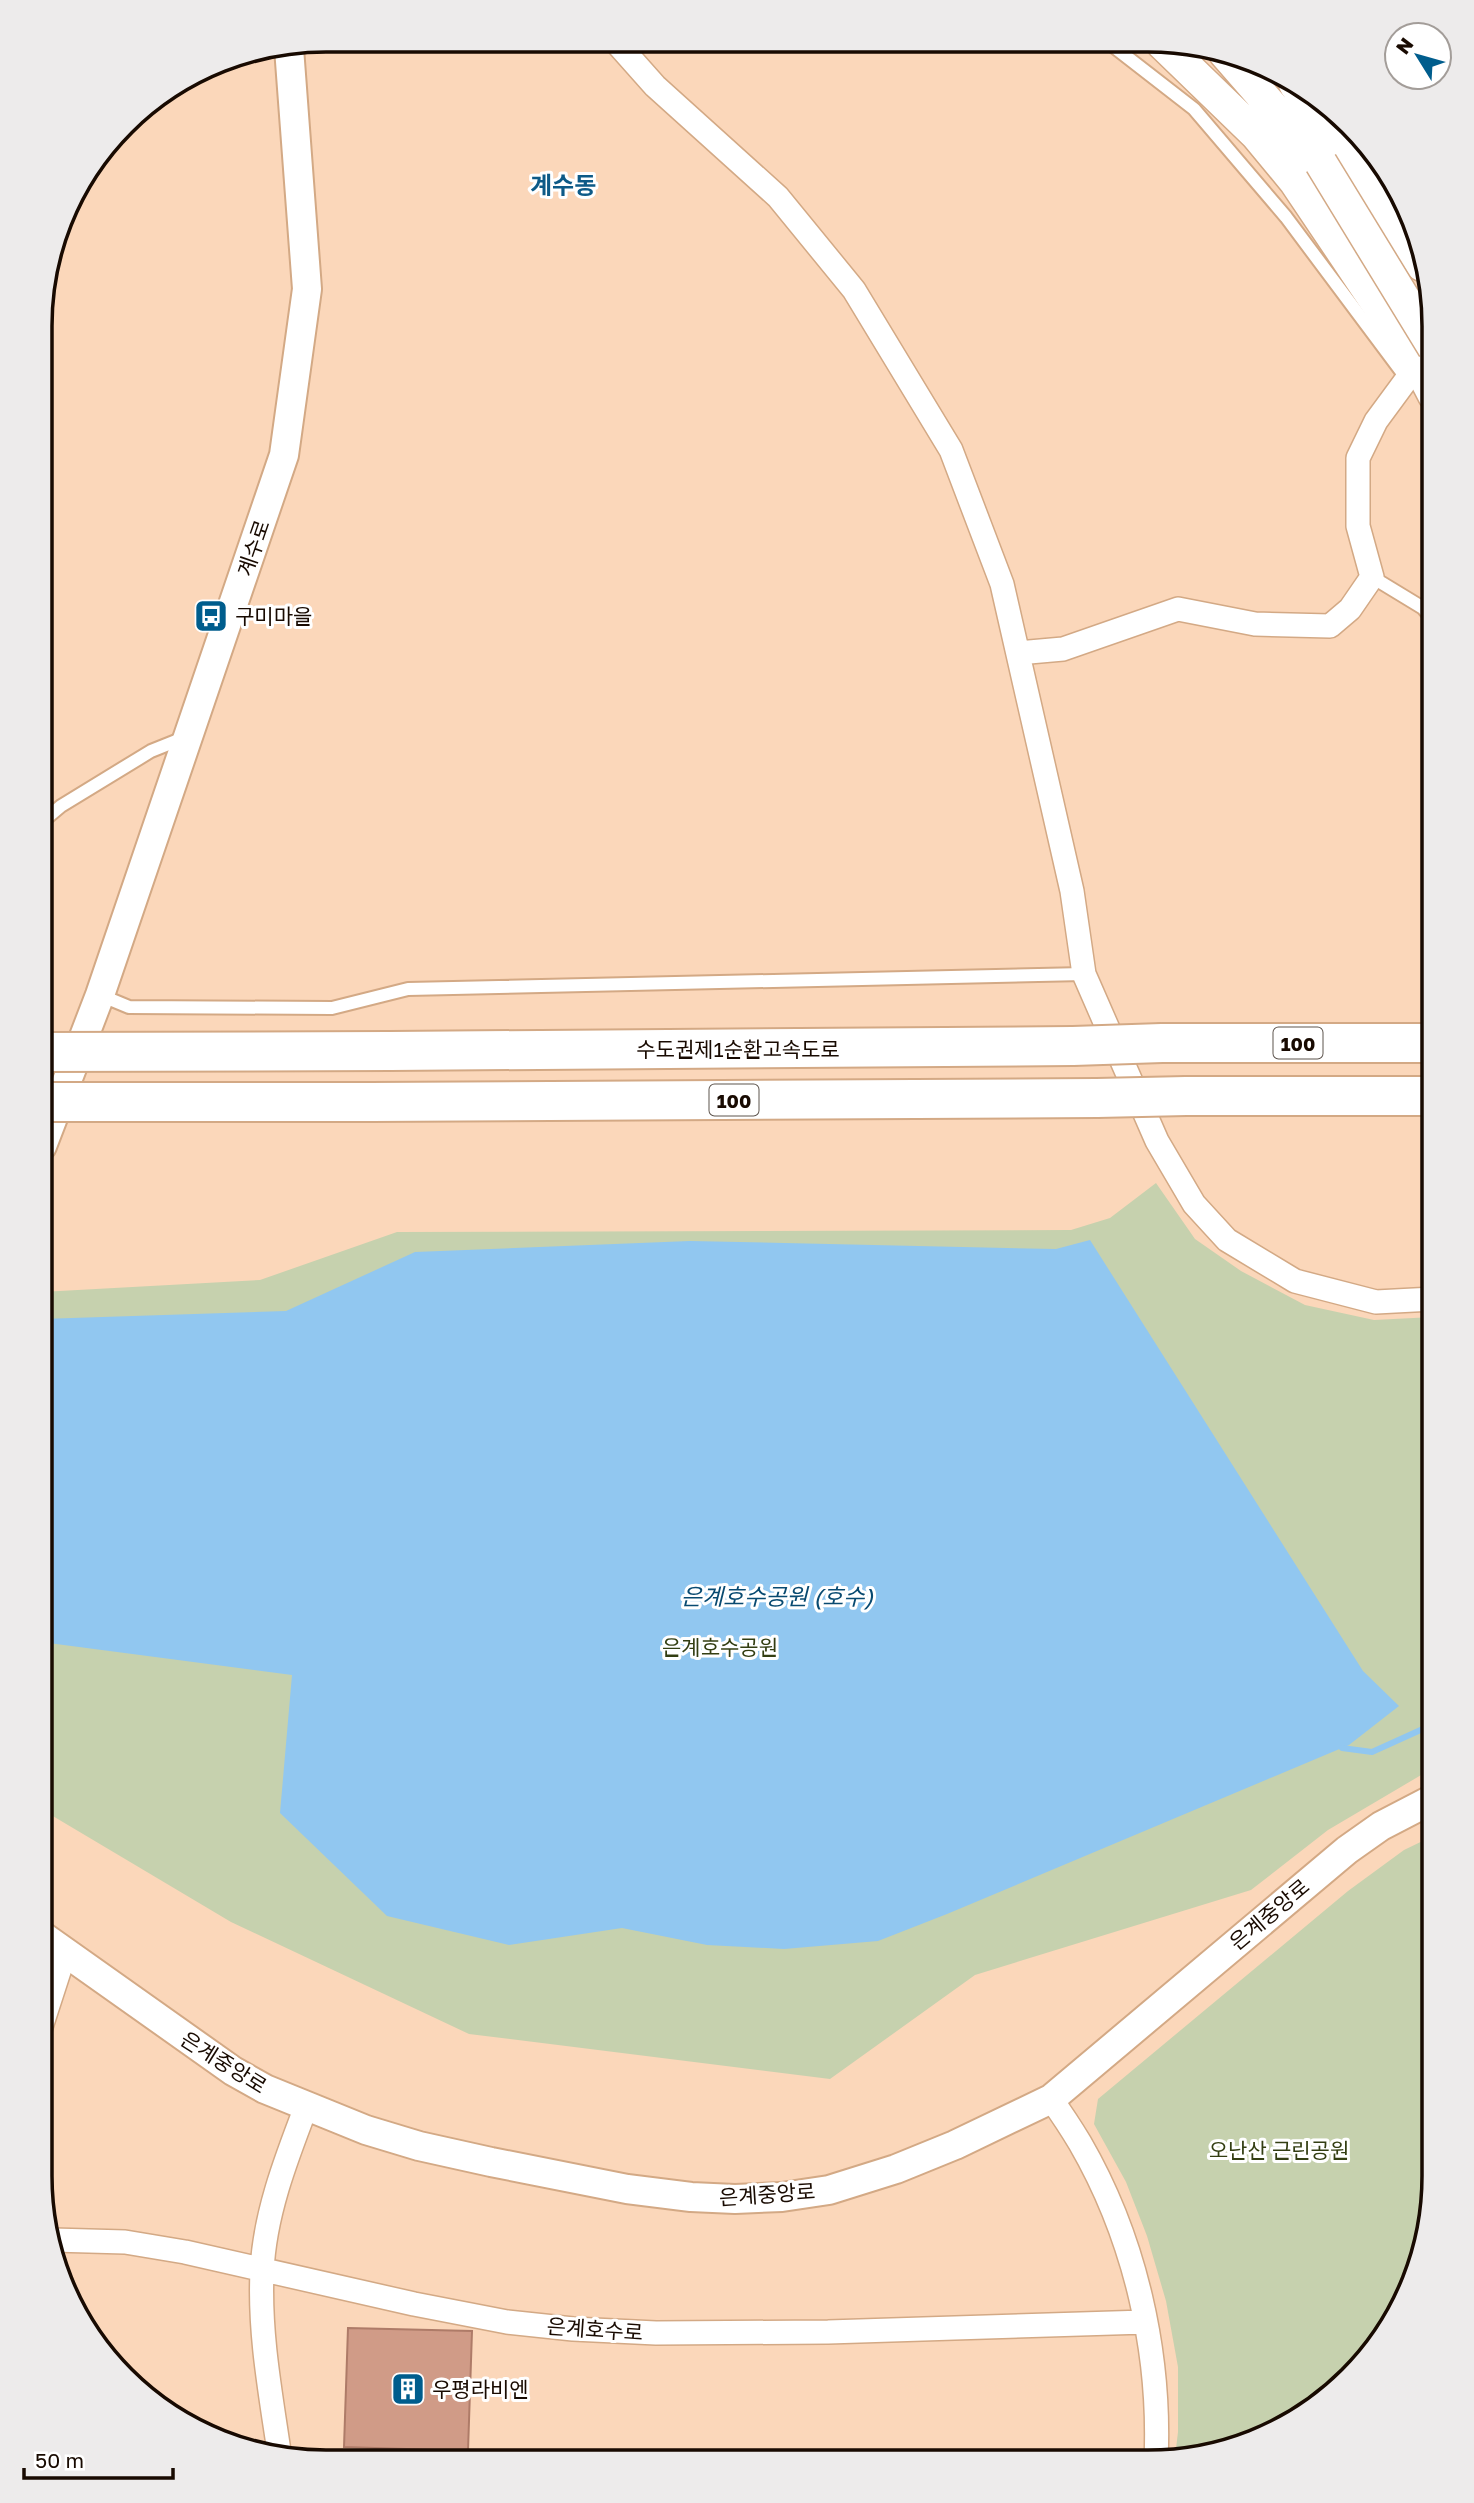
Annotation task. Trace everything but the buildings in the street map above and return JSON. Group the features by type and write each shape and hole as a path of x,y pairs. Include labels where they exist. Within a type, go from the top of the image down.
{"highway":[{"name":"수도권제1순환고속도로","path":"52,1052 1422,1042"},
{"name":"100","path":"52,1102 1422,1096"}],"main road":[{"path":"1173,54 1257,135 1295,181 1419,364"},
{"path":"1237,67 1321,163 1419,364"},
{"path":"1314,109 1374,188 1409,244"}],"street":[{"path":"625,52 655,86 778,197 854,290 951,450 1002,584 1072,891 1084,974 1157,1141 1194,1204 1227,1240 1295,1281 1376,1302 1422,1300"},
{"name":"계수로","path":"52,1118 100,995 284,455 307,289 290,55"},
{"path":"1018,653 1063,649 1178,609 1255,624 1330,626 1350,609 1372,576 1358,526 1358,458 1376,421 1419,364"},
{"name":"은계중앙로","path":"52,1943 233,2071 265,2089 366,2130 419,2146 627,2189 691,2197 782,2197 829,2190 896,2169 955,2145 1051,2099 1347,1850 1381,1826 1422,1804"},
{"path":"52,1993 65,1953"},
{"path":"1051,2099 1080,2142 1118,2222 1131,2260 1146,2322 1157,2404 1156,2450"},
{"path":"277,2446 264,2347 261,2270 270,2220 290,2150 306,2107"},
{"name":"은계호수로","path":"60,2240 125,2242 185,2252 467,2315 573,2329 656,2333 828,2332 1146,2322"}],"lane":[{"path":"1121,52 1194,109 1286,217 1419,364"},
{"path":"1372,576 1422,607"},
{"path":"52,814 151,751 190,735"},
{"path":"100,995 129,1007 332,1009 408,989 1084,974"}],"green space":[{"name":"은계호수공원 (호수)","path":"1156,1183 1195,1239 1241,1271 1305,1305 1374,1320 1422,1318 1422,1774 1328,1830 1251,1890 975,1975 830,2079 469,2034 231,1922 52,1816 52,1291 260,1280 397,1232 1071,1230 1110,1218"},
{"name":"오난산 근린공원","path":"1422,1841 1422,2177 1416,2230 1401,2281 1385,2314 1365,2343 1328,2383 1314,2394 1285,2414 1252,2430 1219,2441 1176,2449 1178,2367 1166,2301 1147,2236 1126,2182 1094,2124 1098,2099 1348,1891 1404,1850"}],"water":[{"name":"은계호수공원 (호수)","path":"1090,1240 1363,1671 1399,1706 1349,1745 947,1914 878,1941 784,1949 707,1945 622,1928 509,1945 387,1916 280,1813 292,1675 52,1643 52,1319 286,1311 415,1252 690,1241 1056,1249"}],"waterway":[{"path":"1342,1748 1372,1752 1422,1729"}],"place":[{"name":"구미마을","path":"211,616"},
{"name":"우평라비엔","path":"408,2389"}],"district":[{"name":"계수동","path":"563,184"}],"park label":[{"name":"은계호수공원","path":"720,1647"}]}
